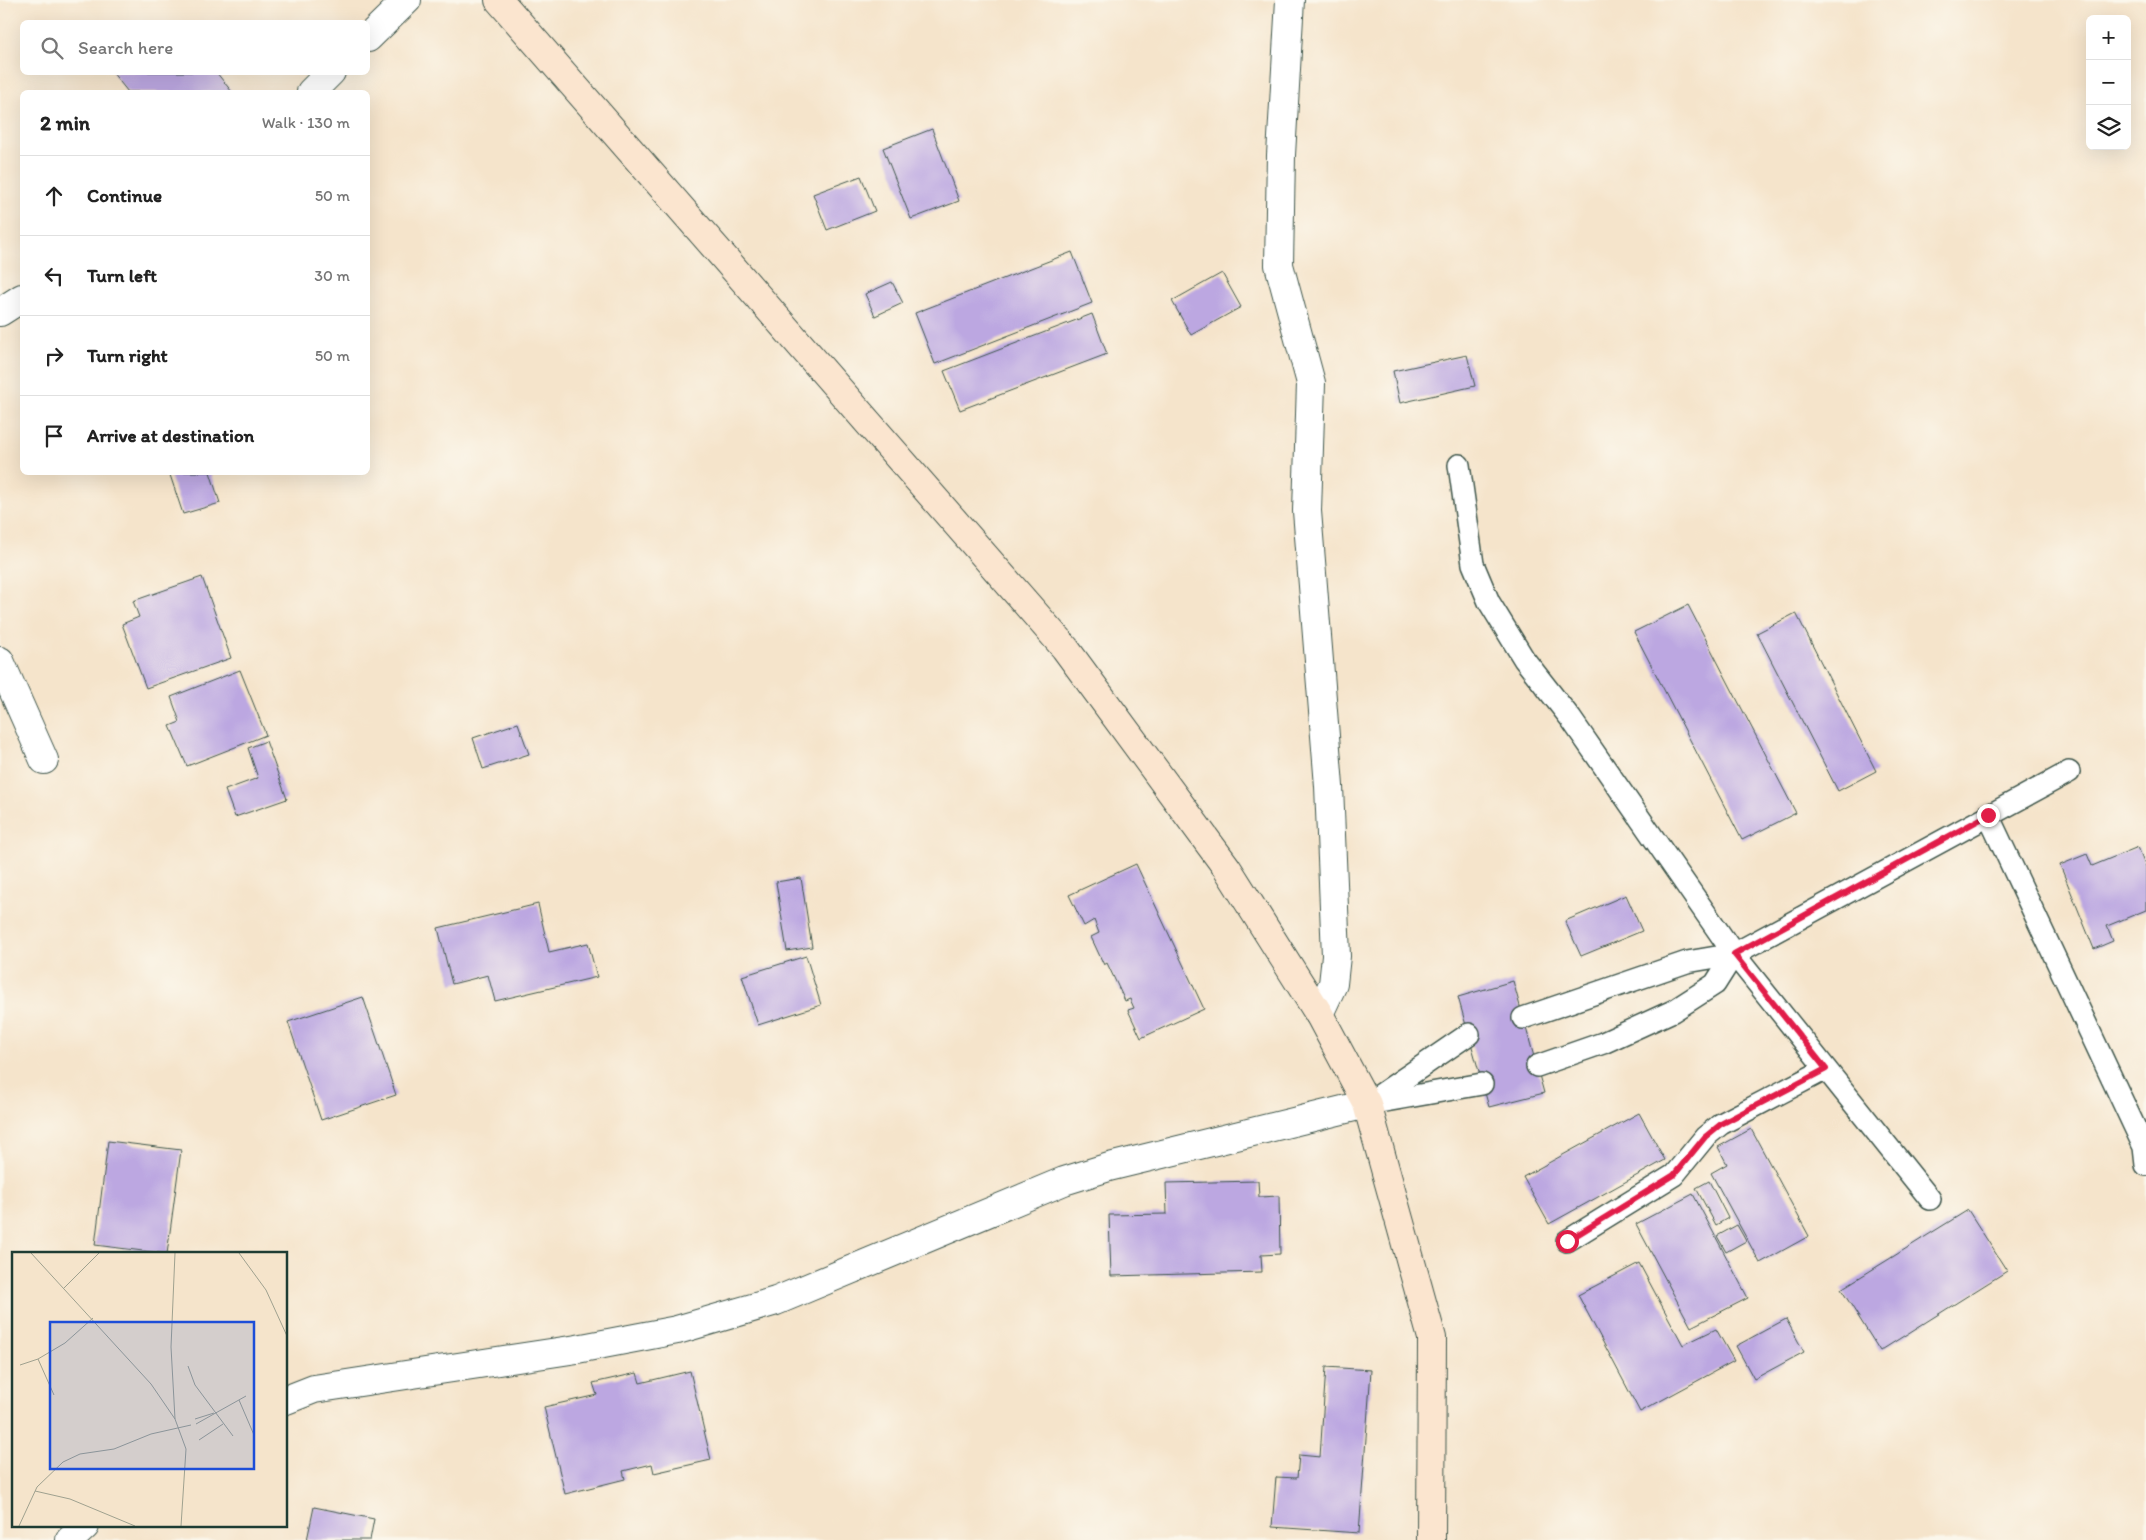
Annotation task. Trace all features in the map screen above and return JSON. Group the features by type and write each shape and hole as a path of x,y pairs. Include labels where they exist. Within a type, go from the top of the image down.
{"main road":[{"path":"499,0 1065,648 1227,868 1319,1014 1367,1104 1432,1338 1431,1540"}],"street":[{"path":"370,36 407,0"},
{"path":"1290,0 1281,155 1279,265 1311,383 1307,511 1329,786 1336,956 1333,984 1319,1014"},
{"path":"313,90 329,75"},
{"path":"0,312 20,299"},
{"path":"0,661 44,760"},
{"path":"288,1399 314,1389 577,1349 677,1330 776,1301 1064,1180 1109,1167 1367,1104"},
{"path":"70,1540 83,1528"}],"lane":[{"path":"1459,465 1473,564 1489,602 1524,659 1571,719 1734,954 1930,1199"},
{"path":"1523,1018 1687,962 1734,954 2069,772"},
{"path":"1988,815 2144,1147 2146,1165"},
{"path":"1537,1066 1603,1043 1673,1011 1715,984 1734,954"},
{"path":"1367,1104 1469,1034"},
{"path":"1567,1241 1674,1175 1705,1137 1721,1124 1826,1069"},
{"path":"1367,1104 1482,1084"}],"building":[{"path":"114,75 218,75 230,90 126,90"},
{"path":"932,129 959,201 911,219 883,148"},
{"path":"861,176 875,211 827,230 813,194"},
{"path":"1072,252 1092,303 935,364 915,313"},
{"path":"1222,273 1241,307 1191,335 1172,301"},
{"path":"892,282 903,303 875,316 865,294"},
{"path":"1092,314 1107,354 960,410 944,371"},
{"path":"1467,355 1475,386 1400,403 1393,371"},
{"path":"170,475 211,475 220,503 183,514"},
{"path":"202,577 231,658 146,688 122,624 139,617 133,601"},
{"path":"1688,605 1796,813 1742,840 1634,632"},
{"path":"1796,613 1876,771 1838,791 1757,633"},
{"path":"240,670 266,735 187,766 170,726 180,722 171,697"},
{"path":"518,723 529,754 483,769 473,738"},
{"path":"266,741 287,799 235,817 225,790 258,778 248,748"},
{"path":"2138,847 2146,867 2146,910 2107,926 2113,941 2094,949 2060,865 2087,854 2092,866"},
{"path":"1136,864 1204,1009 1141,1038 1128,1010 1134,1008 1130,999 1125,1001 1107,963 1104,965 1091,937 1099,933 1094,920 1084,926 1069,895"},
{"path":"801,878 812,947 787,951 776,882"},
{"path":"1626,895 1642,931 1581,956 1565,921"},
{"path":"538,904 549,952 588,943 597,977 495,1001 488,975 452,984 438,928"},
{"path":"806,956 821,1005 758,1025 742,976"},
{"path":"1513,981 1544,1093 1489,1107 1458,997"},
{"path":"363,997 396,1095 321,1120 288,1022"},
{"path":"1639,1113 1665,1160 1549,1224 1523,1177"},
{"path":"1751,1129 1809,1236 1760,1263 1711,1173 1727,1164 1718,1147"},
{"path":"108,1141 181,1150 167,1252 151,1252 95,1245"},
{"path":"1258,1181 1259,1197 1279,1196 1280,1254 1261,1255 1262,1272 1111,1276 1109,1215 1167,1214 1166,1183"},
{"path":"1709,1181 1728,1218 1716,1225 1696,1188"},
{"path":"1693,1194 1748,1298 1691,1327 1636,1224"},
{"path":"1968,1210 2007,1271 1880,1351 1841,1289"},
{"path":"1737,1225 1746,1241 1726,1252 1717,1236"},
{"path":"1639,1263 1683,1345 1716,1329 1734,1361 1640,1412 1578,1295"},
{"path":"1786,1319 1804,1352 1754,1379 1736,1346"},
{"path":"1326,1367 1371,1370 1359,1533 1272,1527 1276,1477 1297,1478 1299,1455 1320,1457"},
{"path":"690,1371 711,1460 654,1473 652,1464 623,1471 625,1479 565,1494 544,1407 597,1395 593,1383 637,1373 640,1383"},
{"path":"314,1507 374,1519 370,1540 307,1540"}],"route":[{"path":"1567,1241 1674,1175 1705,1137 1721,1124 1826,1069 1734,954 1988,815"}]}
